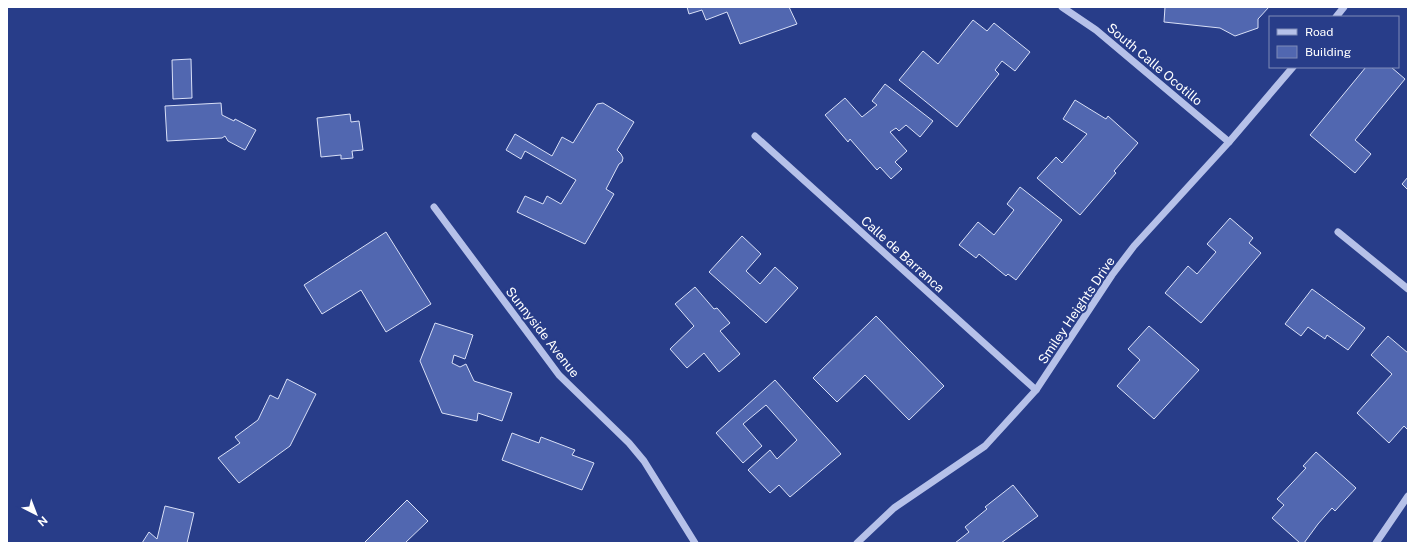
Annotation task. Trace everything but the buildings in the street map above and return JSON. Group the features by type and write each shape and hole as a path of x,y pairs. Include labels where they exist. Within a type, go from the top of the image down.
{"street":[{"name":"South Calle Ocotillo","path":"1062,7 1096,30 1229,142"},
{"path":"1337,16 1344,7"},
{"name":"Smiley Heights Drive","path":"857,543 894,508 985,446 1036,390 1112,275 1134,246 1229,142 1292,68"},
{"name":"Calle de Barranca","path":"755,136 1036,390"},
{"name":"Sunnyside Avenue","path":"434,207 559,375 629,443 644,461 694,543"},
{"path":"1338,232 1408,289"},
{"path":"1376,543 1408,496"}]}
